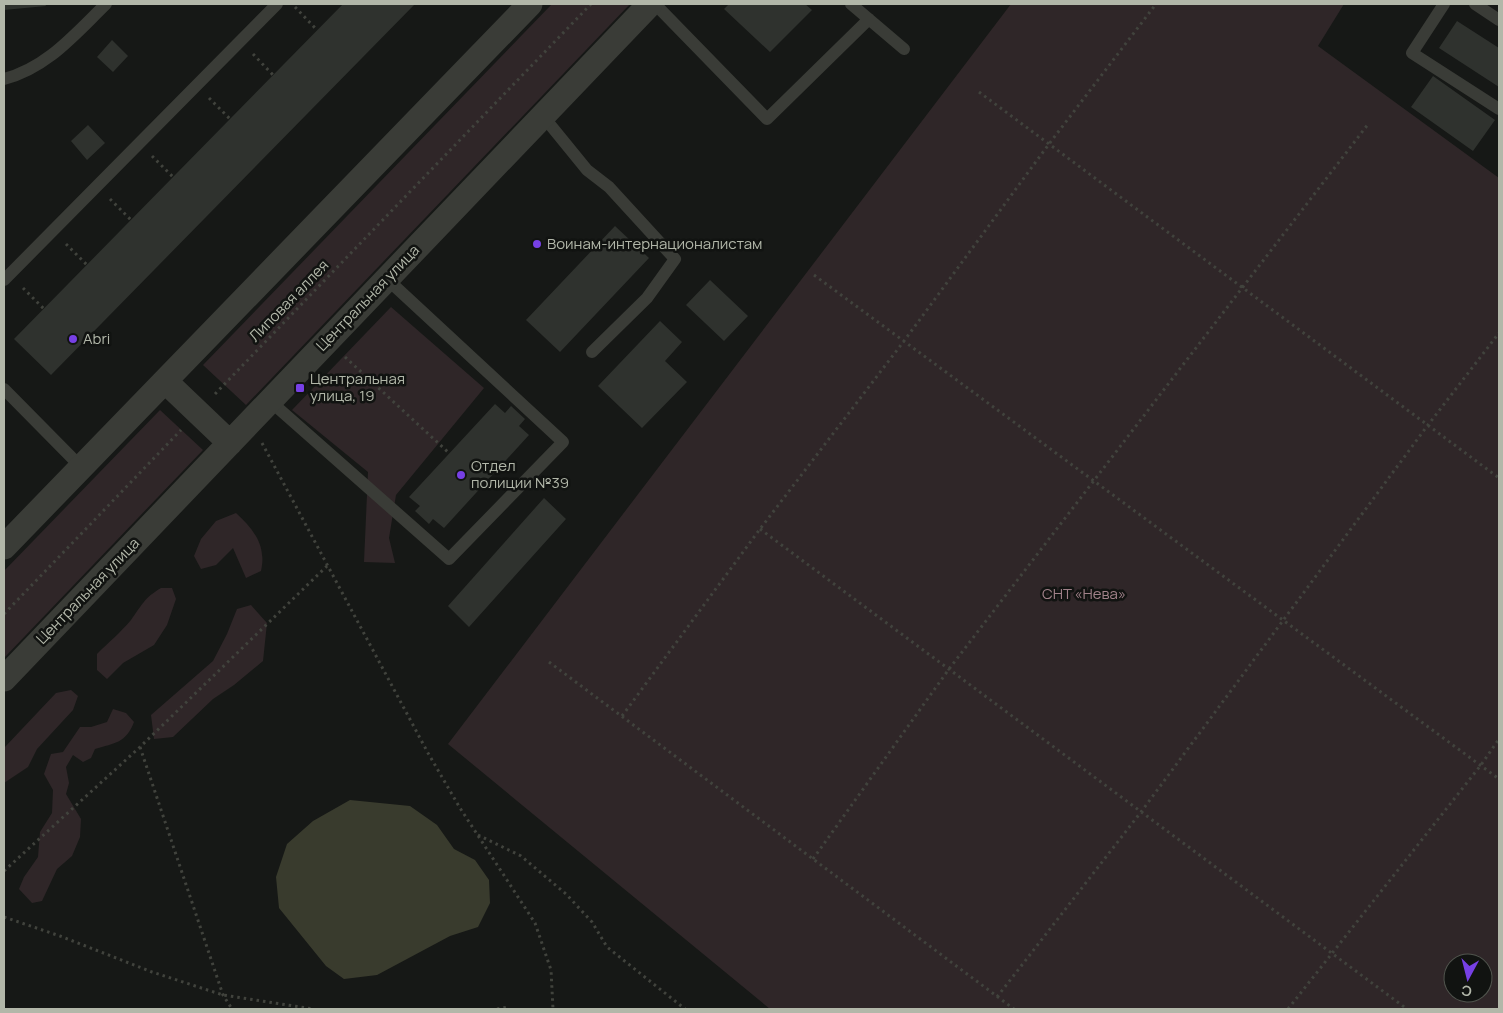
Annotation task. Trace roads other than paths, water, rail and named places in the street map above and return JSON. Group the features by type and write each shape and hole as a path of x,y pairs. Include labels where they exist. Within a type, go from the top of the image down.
{"street":[{"path":"4,547 530,4"},
{"name":"Центральная улица","path":"4,679 650,4"},
{"path":"165,381 230,443"}],"lane":[{"path":"4,79 35,66 60,49 105,4"},
{"path":"7,277 277,4"},
{"path":"655,4 767,119 869,19"},
{"path":"851,4 904,49"},
{"path":"1444,4 1412,52 1499,109"},
{"path":"1475,4 1499,20"},
{"path":"543,116 587,170 609,187 675,259 648,298 592,352"},
{"path":"270,401 449,559 564,442 387,279"},
{"path":"4,389 81,468"}],"place":[{"name":"Воинам-интернационалистам","path":"537,244"},
{"name":"Abri","path":"73,339"},
{"name":"Центральная улица, 19","path":"300,388"},
{"name":"Отдел полиции №39","path":"461,475"}],"park label":[{"name":"СНТ «Нева»","path":"1084,594"}]}
